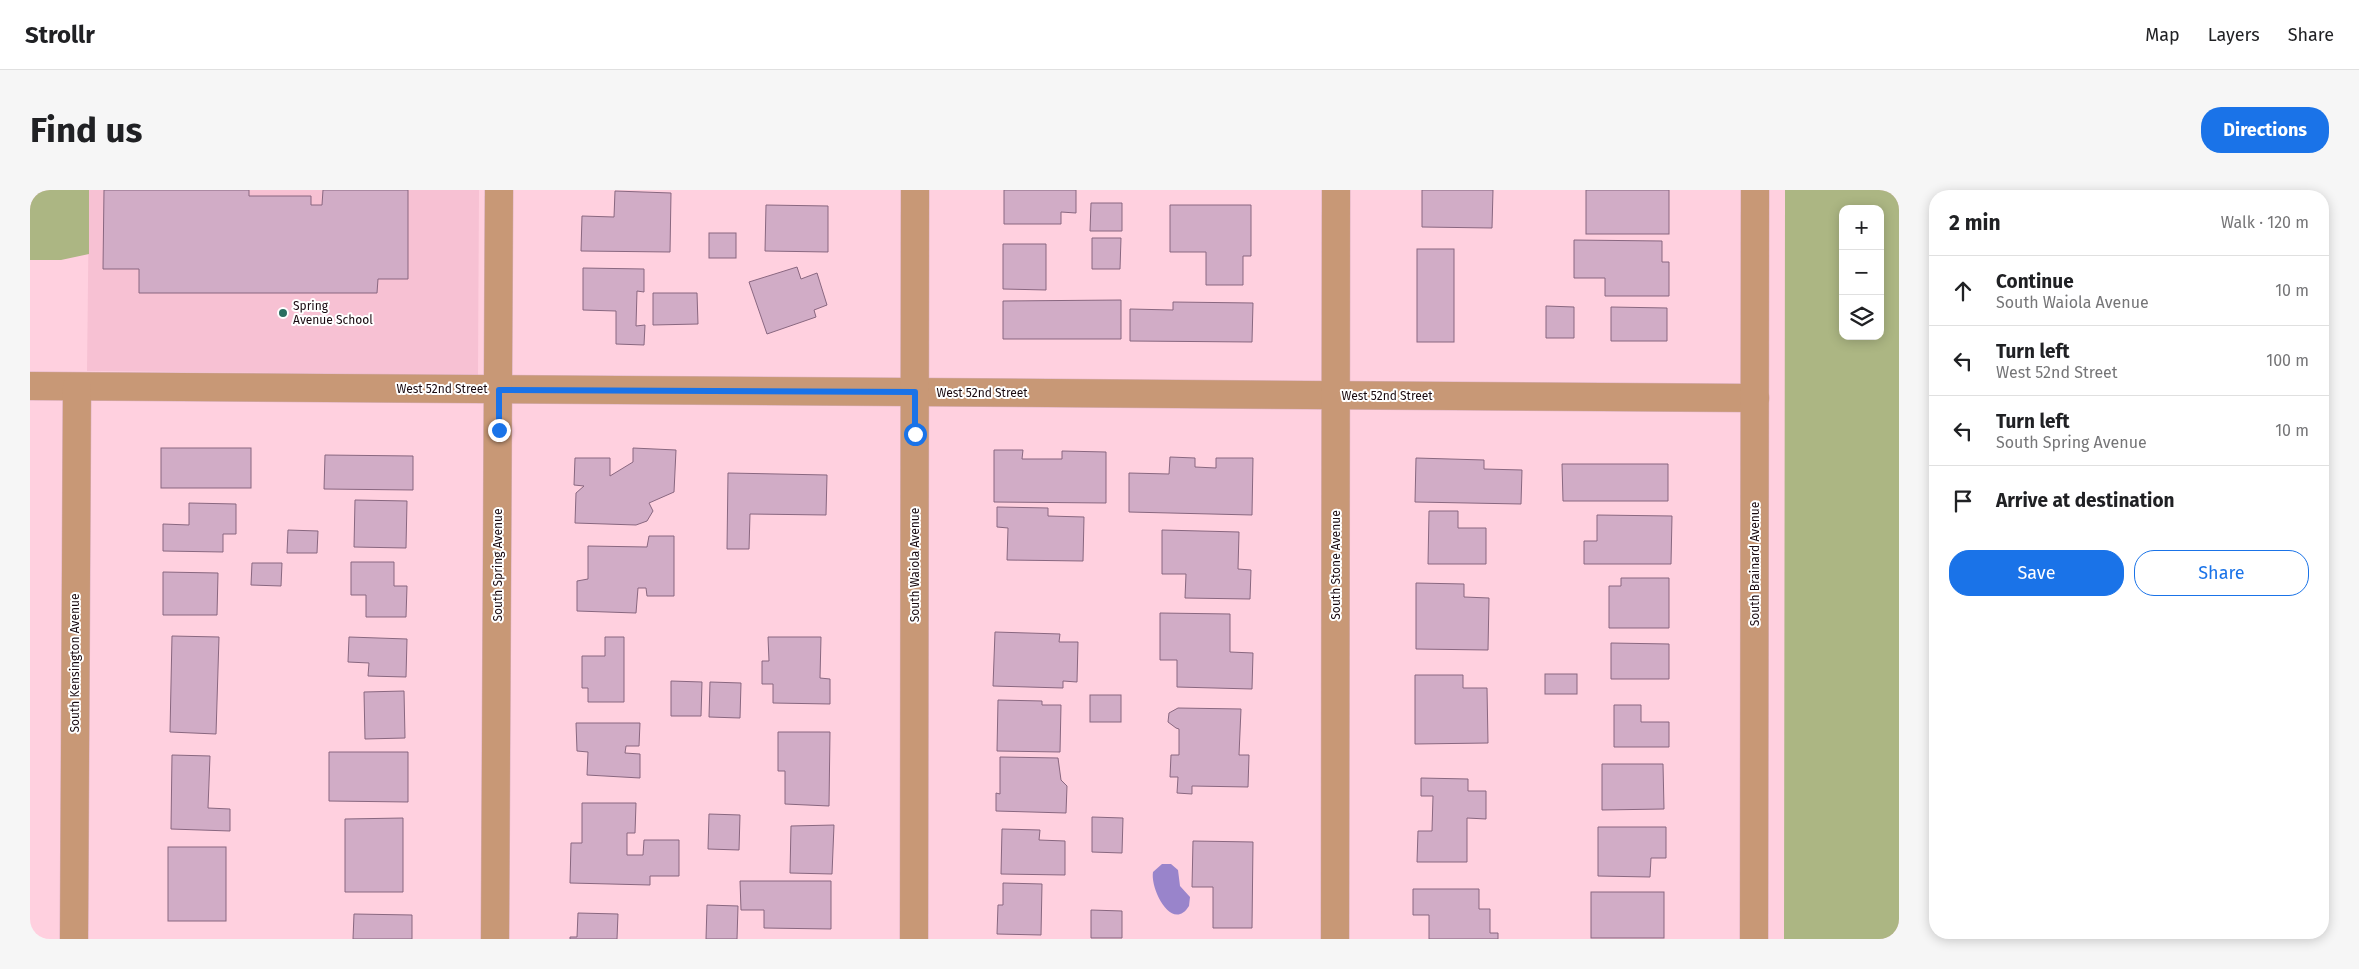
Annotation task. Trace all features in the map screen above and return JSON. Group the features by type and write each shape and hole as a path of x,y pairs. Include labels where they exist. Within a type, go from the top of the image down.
{"street":[{"name":"South Spring Avenue","path":"495,939 499,190"},
{"name":"South Waiola Avenue","path":"914,939 915,190"},
{"name":"South Stone Avenue","path":"1335,939 1336,190"},
{"name":"South Brainard Avenue","path":"1754,939 1755,190"},
{"name":"West 52nd Street","path":"30,386 1755,398"},
{"name":"South Kensington Avenue","path":"74,939 76,387"}],"shaded area":[{"name":"Spring Avenue School","path":"89,190 479,190 478,375 87,371"},
{"path":"1162,864 1171,864 1178,870 1180,886 1190,897 1189,906 1182,913 1169,912 1155,888 1153,872"}],"green space":[{"path":"30,190 89,190 89,254 61,260 30,260"},
{"path":"1785,190 1899,190 1899,939 1784,939"}],"building":[{"path":"104,190 249,190 249,196 311,196 311,205 322,205 323,190 408,190 408,279 378,279 377,293 139,293 139,269 103,269"},
{"path":"1004,190 1076,190 1076,213 1061,212 1061,224 1004,224"},
{"path":"1422,190 1493,190 1492,228 1422,227"},
{"path":"1586,190 1669,190 1669,234 1586,234"},
{"path":"615,191 671,193 670,252 581,251 582,216 614,217"},
{"path":"1091,203 1122,203 1122,231 1090,231"},
{"path":"766,205 828,206 828,252 765,251"},
{"path":"1170,205 1251,205 1251,256 1243,256 1243,285 1206,285 1206,252 1170,252"},
{"path":"709,233 736,233 736,258 709,258"},
{"path":"1092,238 1121,238 1120,269 1092,269"},
{"path":"1574,240 1662,241 1662,262 1669,262 1669,296 1605,296 1605,278 1574,278"},
{"path":"1003,244 1046,244 1046,290 1003,289"},
{"path":"1417,249 1454,249 1454,342 1417,342"},
{"path":"797,267 801,279 817,273 827,305 814,310 816,317 767,334 749,282"},
{"path":"583,268 644,269 644,292 637,291 636,326 645,325 644,345 616,344 616,311 583,310"},
{"path":"653,293 697,293 698,324 653,325"},
{"path":"1121,300 1121,339 1003,339 1003,301"},
{"path":"1173,302 1253,303 1252,342 1130,341 1130,309 1173,310"},
{"path":"1546,306 1574,307 1574,338 1546,338"},
{"path":"1611,307 1667,308 1667,341 1611,341"},
{"path":"161,448 251,448 251,488 161,488"},
{"path":"633,448 676,450 674,492 649,503 653,511 647,521 636,525 575,523 576,493 584,486 574,485 575,458 610,458 610,476 633,462"},
{"path":"994,450 1023,450 1022,459 1062,459 1062,451 1106,452 1106,503 994,502"},
{"path":"325,455 413,456 413,490 324,489"},
{"path":"1170,457 1195,458 1195,467 1216,468 1216,458 1253,458 1252,515 1129,512 1129,473 1169,474"},
{"path":"1416,458 1484,460 1484,469 1522,470 1521,504 1415,502"},
{"path":"1562,464 1668,464 1668,501 1563,501"},
{"path":"728,473 827,475 826,515 750,514 749,549 727,549"},
{"path":"355,500 407,501 406,548 354,547"},
{"path":"189,503 236,504 236,534 223,534 223,552 163,551 163,524 189,525"},
{"path":"997,507 1048,508 1048,516 1084,517 1083,561 1007,560 1008,528 997,527"},
{"path":"1429,511 1458,511 1458,528 1486,528 1486,564 1428,564"},
{"path":"1597,515 1672,516 1671,564 1584,564 1584,541 1597,541"},
{"path":"288,530 318,531 317,553 287,553"},
{"path":"1162,530 1239,532 1238,569 1251,570 1250,599 1185,598 1186,574 1162,574"},
{"path":"649,536 674,536 674,596 647,596 646,588 638,588 636,613 577,611 577,581 588,579 588,546 647,547"},
{"path":"351,562 394,562 394,586 407,586 406,617 366,617 366,595 351,595"},
{"path":"252,563 282,563 281,586 251,585"},
{"path":"163,572 218,573 217,615 163,615"},
{"path":"1621,578 1669,578 1669,628 1609,628 1609,586 1621,586"},
{"path":"1416,583 1464,584 1464,597 1489,598 1488,650 1416,649"},
{"path":"1160,613 1230,614 1230,652 1253,653 1252,689 1177,687 1177,660 1160,660"},
{"path":"995,632 1060,634 1059,642 1078,642 1077,682 1063,681 1063,688 993,686"},
{"path":"172,636 219,637 216,734 170,732"},
{"path":"349,637 407,639 406,677 368,676 369,663 348,662"},
{"path":"605,637 624,637 624,702 588,702 588,688 582,688 582,656 605,656"},
{"path":"768,637 821,637 820,678 830,679 830,704 773,703 773,684 762,684 762,661 769,661"},
{"path":"1611,643 1669,644 1669,679 1611,679"},
{"path":"1545,674 1577,674 1577,694 1545,694"},
{"path":"1415,675 1463,675 1463,688 1487,688 1488,743 1415,744"},
{"path":"671,681 702,682 701,716 671,716"},
{"path":"710,682 741,683 740,718 709,717"},
{"path":"404,691 405,738 365,739 364,692"},
{"path":"1090,695 1121,695 1121,722 1090,722"},
{"path":"998,700 1042,701 1042,705 1061,705 1060,752 997,751"},
{"path":"1614,705 1641,705 1641,722 1669,722 1669,747 1614,747"},
{"path":"1178,708 1241,709 1239,755 1249,755 1248,787 1192,786 1192,794 1177,793 1178,777 1170,777 1171,755 1179,755 1179,729 1168,722 1169,713"},
{"path":"576,723 640,723 639,746 626,746 625,753 640,754 640,778 587,775 588,752 577,751"},
{"path":"778,732 830,732 829,806 785,804 785,771 778,771"},
{"path":"329,752 408,752 408,802 329,801"},
{"path":"172,755 210,756 208,808 230,809 230,831 171,829"},
{"path":"1000,757 1058,758 1061,780 1067,786 1066,813 996,811 996,793 1000,794"},
{"path":"1602,764 1663,764 1664,809 1602,810"},
{"path":"1421,778 1468,779 1468,791 1486,791 1486,819 1467,818 1467,862 1417,862 1418,831 1432,831 1433,796 1421,796"},
{"path":"582,803 636,803 635,833 627,833 627,855 643,855 644,840 679,840 679,876 650,876 650,885 570,883 571,843 582,843"},
{"path":"709,814 740,815 739,850 708,849"},
{"path":"1092,817 1123,818 1122,853 1092,852"},
{"path":"403,818 403,892 345,892 345,819"},
{"path":"834,825 832,874 790,873 791,826"},
{"path":"1598,827 1666,827 1666,858 1651,858 1650,877 1598,876"},
{"path":"1002,829 1040,830 1039,840 1065,841 1065,875 1001,874"},
{"path":"1193,841 1253,842 1252,928 1213,928 1213,887 1192,887"},
{"path":"168,847 226,847 226,921 168,921"},
{"path":"740,881 831,881 831,929 764,928 764,910 741,910"},
{"path":"1003,883 1042,884 1041,935 997,934 998,905 1003,905"},
{"path":"1413,889 1479,889 1479,909 1490,909 1490,933 1498,933 1498,939 1429,939 1429,915 1413,915"},
{"path":"1591,892 1664,892 1664,938 1591,938"},
{"path":"707,905 738,906 737,939 706,939"},
{"path":"1091,910 1122,911 1122,938 1091,938"},
{"path":"578,913 618,914 617,939 570,939 570,937 577,937"},
{"path":"354,914 412,915 412,939 353,939"}],"place":[{"name":"Spring Avenue School","path":"283,313"}],"route":[{"path":"499,430 499,390 915,392 915,434"}]}
